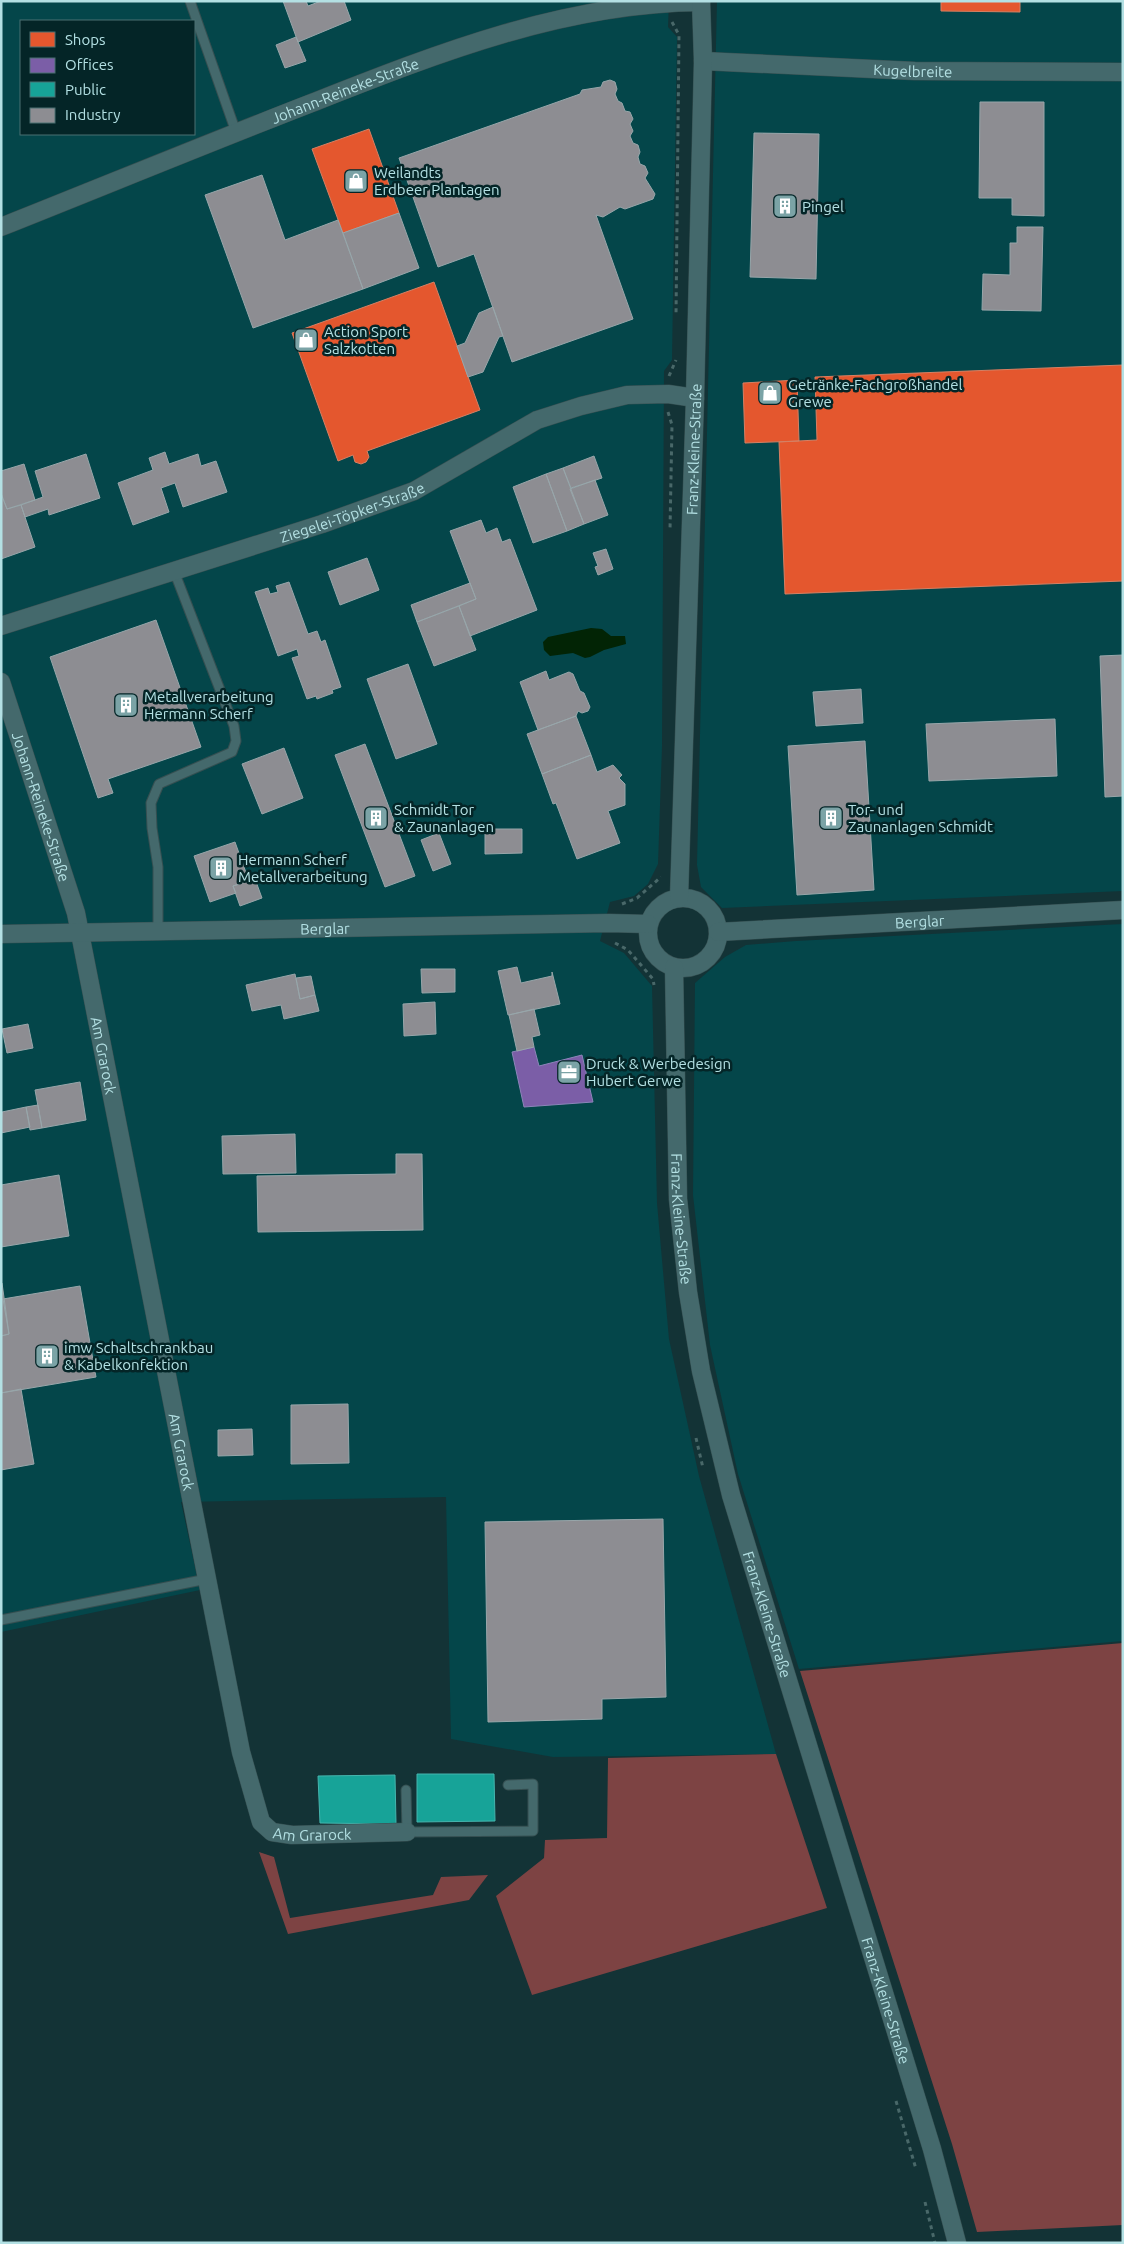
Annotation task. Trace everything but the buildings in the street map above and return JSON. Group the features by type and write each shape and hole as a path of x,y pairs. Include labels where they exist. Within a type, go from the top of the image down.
{"street":[{"name":"Johann-Reineke-Straße","path":"1,227 434,54 554,19 641,5 701,2"},
{"name":"Franz-Kleine-Straße","path":"679,898 695,398 703,61 701,2"},
{"name":"Kugelbreite","path":"703,61 915,71 1123,72"},
{"name":"Ziegelei-Töpker-Straße","path":"1,626 322,524 414,491 538,420 581,406 627,395 668,394 695,398"},
{"name":"Johann-Reineke-Straße","path":"1,682 76,913 80,932"},
{"path":"679,898 696,900 710,910 716,920 717,942 705,960 696,966 674,967 660,960 651,947 648,937 648,924 659,907 668,901 679,898"},
{"name":"Berglar","path":"718,932 1123,910"},
{"name":"Berglar","path":"1,934 609,923 648,924"},
{"name":"Am Grarock","path":"80,932 241,1752 261,1822 272,1832 292,1835 407,1832"},
{"name":"Franz-Kleine-Straße","path":"674,967 678,1199 688,1292 712,1425 745,1540 932,2149 957,2243"}],"lane":[{"path":"190,1 236,132"},
{"path":"158,932 158,867 152,828 151,802 159,784 232,752 236,741 234,726 174,571"},
{"path":"1,1620 208,1580"},
{"path":"406,1790 407,1832 534,1831 533,1784 508,1784"}],"path":[{"path":"673,2 671,21 679,36 676,324"},
{"path":"670,532 672,425 667,410 669,374 676,363 676,353"},
{"path":"609,923 615,907 637,898 650,888 661,877 662,868"}],"shaded area":[{"path":"1,1 669,1 668,27 677,37 672,360 664,371 662,747 658,864 648,884 634,896 610,902 600,941 624,953 652,986 657,1203 669,1339 699,1476 776,1754 553,1757 451,1739 446,1497 181,1502 200,1590 1,1632"},
{"path":"717,1 1123,1 1123,891 722,908 701,887 697,865"},
{"path":"591,628 602,629 611,636 625,636 626,644 585,658 573,653 550,656 544,650 543,642 548,637"},
{"path":"1123,924 1123,1641 799,1669 738,1474 710,1345 693,1195 695,983 725,957 746,945"},
{"path":"1123,1643 1123,2225 977,2232 952,2144 800,1671"},
{"path":"776,1754 827,1908 532,1995 496,1896 544,1858 545,1840 607,1838 608,1758"},
{"path":"259,1852 274,1857 290,1918 433,1895 441,1877 488,1875 469,1900 288,1934"}],"place":[{"name":"Weilandts Erdbeer Plantagen","path":"356,181"},
{"name":"Pingel","path":"785,206"},
{"name":"Action Sport Salzkotten","path":"306,340"},
{"name":"Getränke-Fachgroßhandel Grewe","path":"770,393"},
{"name":"Metallverarbeitung Hermann Scherf","path":"126,705"},
{"name":"Schmidt Tor & Zaunanlagen","path":"376,818"},
{"name":"Tor- und Zaunanlagen Schmidt","path":"831,818"},
{"name":"Hermann Scherf Metallverarbeitung","path":"221,868"},
{"name":"Druck & Werbedesign Hubert Gerwe","path":"569,1072"},
{"name":"imw Schaltschrankbau & Kabelkonfektion","path":"47,1356"}]}
